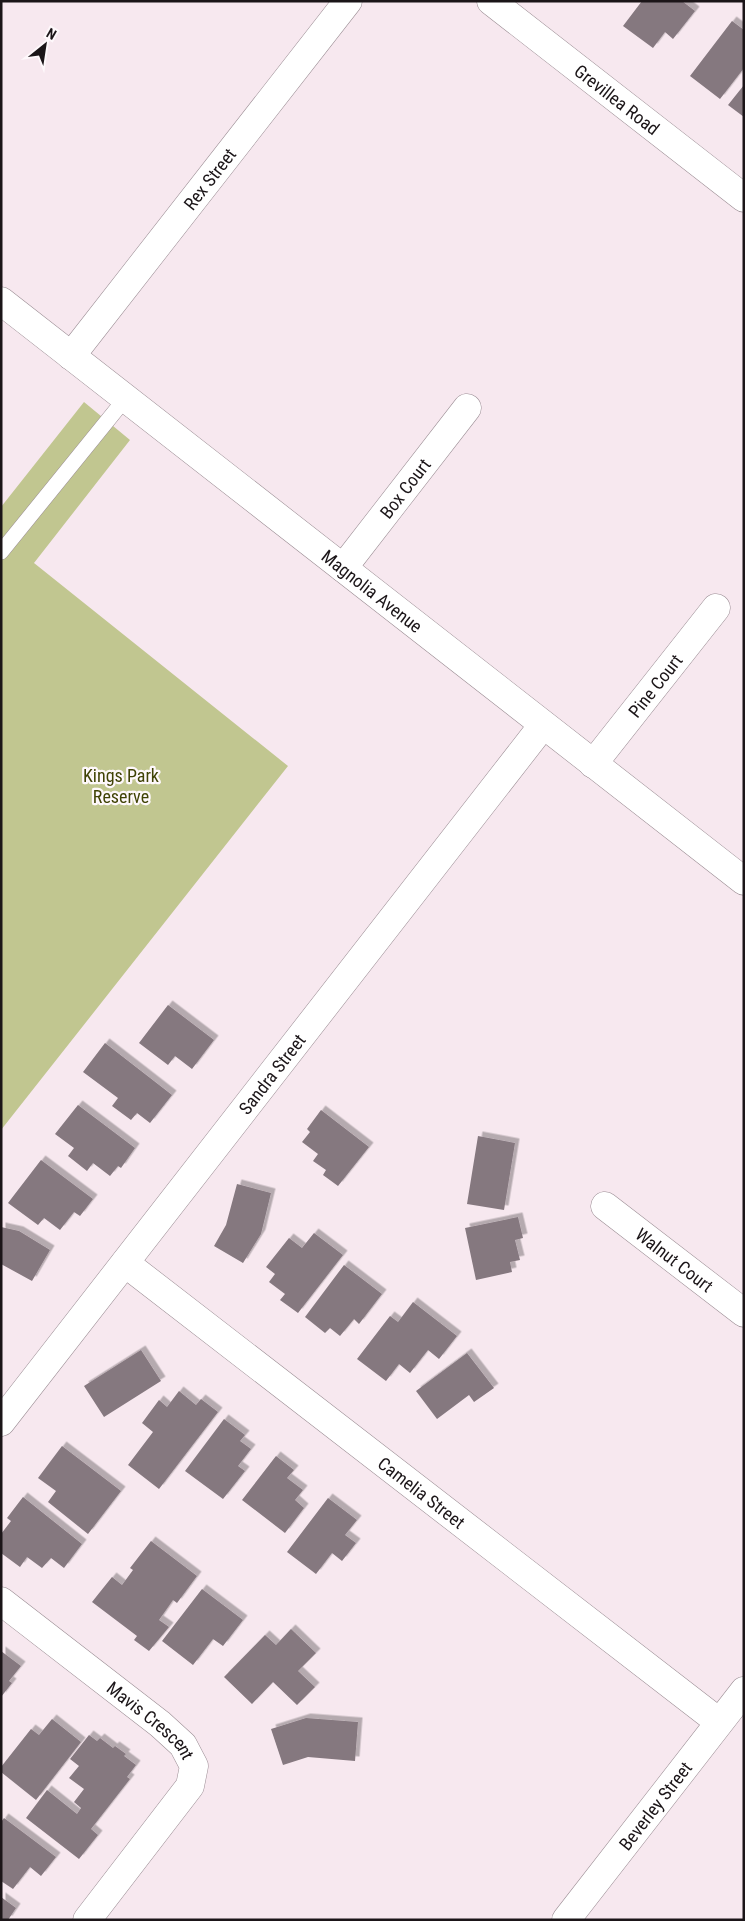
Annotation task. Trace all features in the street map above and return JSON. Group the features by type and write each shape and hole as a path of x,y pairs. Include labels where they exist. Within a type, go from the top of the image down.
{"street":[{"name":"Rex Street","path":"71,356 348,1"},
{"name":"Grevillea Road","path":"491,1 744,198"},
{"name":"Magnolia Avenue","path":"1,301 744,881"},
{"name":"Box Court","path":"343,568 468,408"},
{"name":"Pine Court","path":"593,764 716,608"},
{"name":"Sandra Street","path":"1,1422 543,725"},
{"name":"Walnut Court","path":"605,1206 744,1313"},
{"name":"Camelia Street","path":"125,1263 719,1722"},
{"name":"Mavis Crescent","path":"1,1602 160,1724 184,1745 194,1766 190,1786 87,1920"},
{"name":"Beverley Street","path":"566,1920 744,1691"}],"lane":[{"path":"1,552 125,399"}],"green space":[{"name":"Kings Park Reserve","path":"84,402 130,440 34,563 288,766 1,1130 1,507"}],"building":[{"path":"642,1 682,1 695,11 673,39 665,32 653,48 623,26"},
{"path":"732,21 744,30 744,68 720,99 690,76"},
{"path":"744,85 744,117 728,105"},
{"path":"168,1005 214,1040 192,1069 175,1056 168,1065 139,1043"},
{"path":"105,1043 172,1095 150,1123 137,1113 131,1120 112,1106 118,1098 83,1072"},
{"path":"78,1105 135,1148 121,1168 118,1166 110,1176 93,1163 87,1171 68,1156 74,1148 55,1134"},
{"path":"321,1110 369,1147 338,1186 323,1175 326,1170 313,1161 318,1154 302,1142 310,1132 307,1129"},
{"path":"478,1136 515,1143 504,1210 467,1204"},
{"path":"41,1160 93,1199 80,1216 74,1212 60,1230 44,1218 38,1225 8,1203"},
{"path":"237,1184 271,1193 261,1234 243,1263 214,1246 226,1225"},
{"path":"518,1217 523,1238 515,1240 520,1260 510,1262 512,1272 476,1280 465,1228"},
{"path":"1,1227 19,1231 50,1250 32,1281 1,1264"},
{"path":"314,1233 343,1255 298,1313 280,1300 285,1294 269,1282 275,1274 266,1267 289,1238 302,1248"},
{"path":"344,1265 382,1294 359,1324 354,1319 340,1336 330,1328 325,1333 305,1317"},
{"path":"413,1302 457,1336 439,1359 428,1350 410,1373 399,1364 386,1381 357,1359 390,1316 398,1322"},
{"path":"141,1350 161,1381 104,1417 84,1386"},
{"path":"467,1353 494,1388 474,1402 469,1395 437,1419 416,1391"},
{"path":"179,1391 196,1405 201,1399 218,1412 159,1489 128,1465 153,1432 142,1423 159,1400 167,1407"},
{"path":"224,1419 245,1435 240,1441 251,1449 238,1466 245,1471 223,1499 185,1471"},
{"path":"62,1446 121,1491 88,1534 48,1502 56,1491 38,1478"},
{"path":"276,1456 294,1470 287,1478 303,1490 295,1500 304,1508 285,1533 242,1500"},
{"path":"23,1497 82,1544 64,1568 51,1558 42,1568 27,1557 20,1567 1,1553 1,1534 11,1521 7,1518"},
{"path":"328,1498 357,1520 345,1535 356,1543 342,1561 332,1553 316,1574 287,1552"},
{"path":"151,1541 197,1576 177,1603 173,1600 159,1620 169,1627 149,1651 134,1640 137,1636 92,1602 112,1577 122,1585 133,1570 130,1568"},
{"path":"202,1589 243,1620 223,1646 213,1639 193,1665 162,1641"},
{"path":"291,1629 316,1653 298,1671 315,1687 297,1705 273,1682 252,1704 224,1677 265,1635 276,1645"},
{"path":"1,1651 21,1666 9,1681 12,1683 1,1697"},
{"path":"306,1718 358,1722 355,1761 308,1757 283,1765 271,1729"},
{"path":"52,1719 81,1742 36,1800 1,1772 1,1767 31,1729 39,1735"},
{"path":"89,1735 97,1741 100,1738 113,1748 115,1746 136,1765 127,1777 130,1779 91,1829 98,1835 79,1859 26,1818 47,1790 77,1814 81,1808 74,1802 84,1789 69,1778 79,1766 70,1759"},
{"path":"4,1818 56,1857 41,1876 30,1867 13,1889 1,1881 1,1822"},
{"path":"1,1897 16,1908 8,1920 1,1920"}]}
